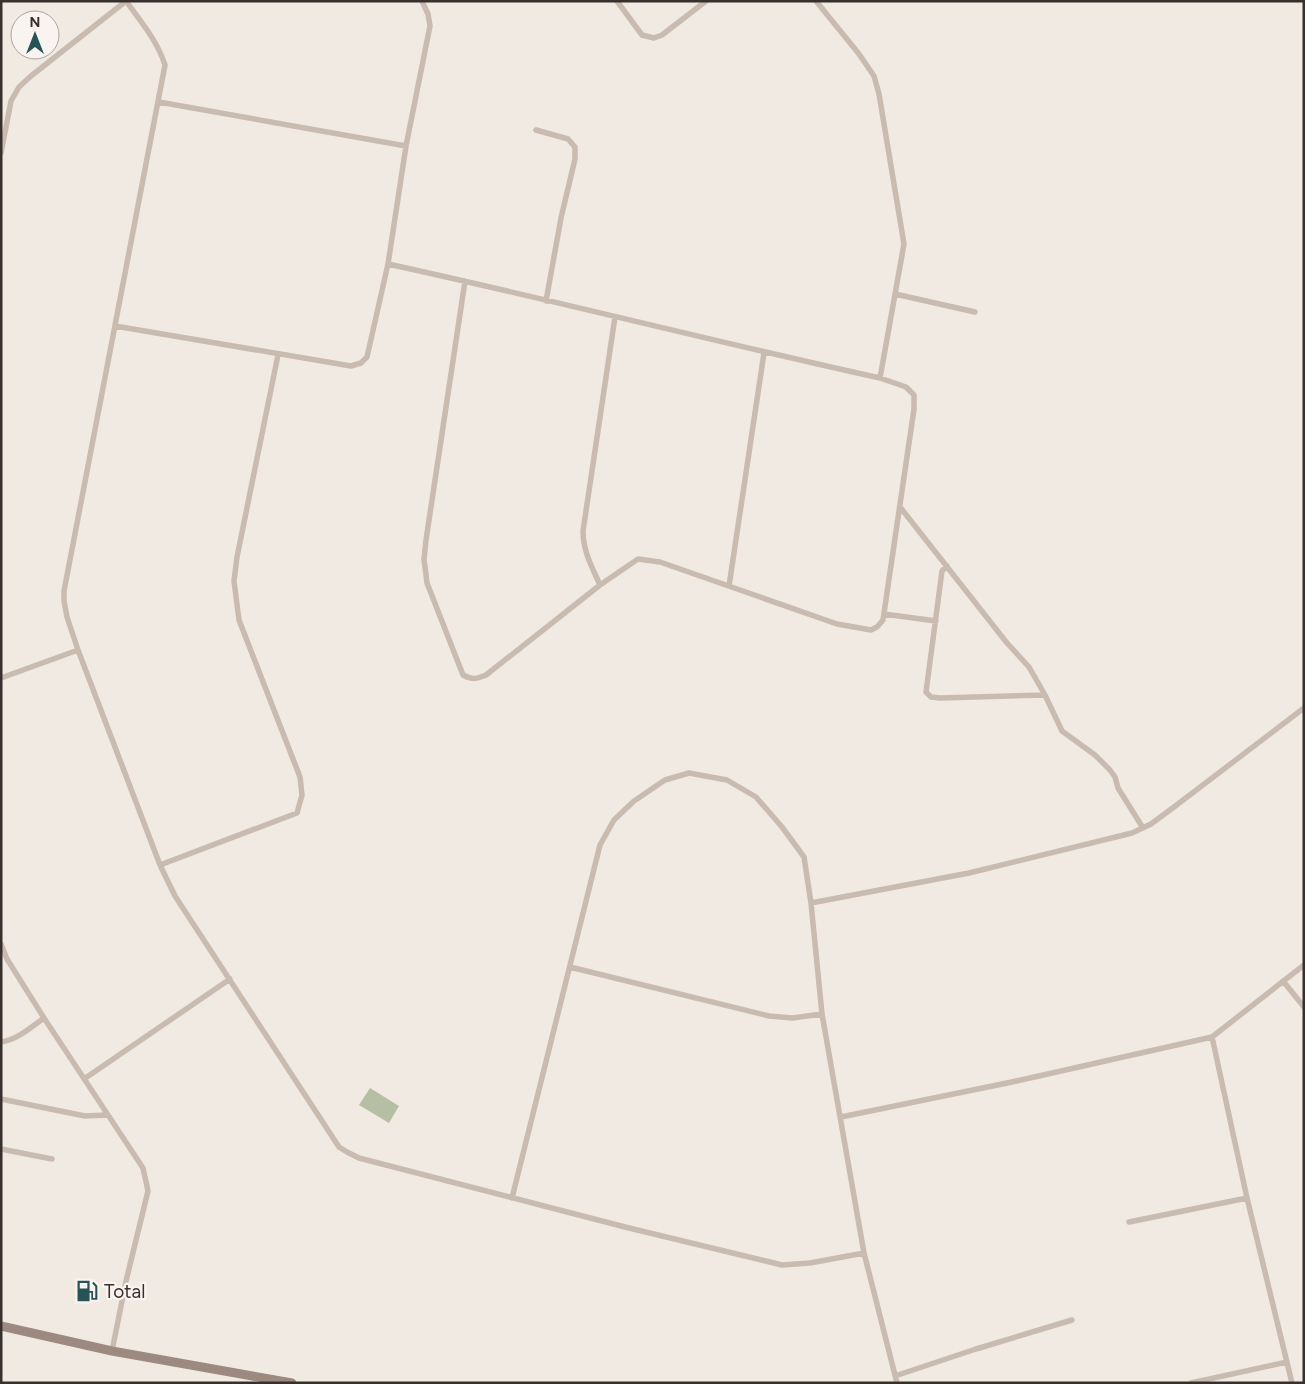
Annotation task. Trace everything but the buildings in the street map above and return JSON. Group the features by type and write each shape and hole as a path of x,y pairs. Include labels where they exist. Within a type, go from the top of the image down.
{"street":[{"path":"1,152 11,101 19,87 126,1 160,49 165,65 64,591 64,601 78,650 160,865 175,896 339,1147 359,1158 625,1227 782,1265 810,1263 864,1253"},
{"path":"115,326 351,366 361,363 367,357 388,264 406,146 430,26 428,14 422,1"},
{"path":"617,1 642,35 654,38 662,35 706,1"},
{"path":"816,1 874,76 879,94 904,244 880,378"},
{"path":"159,102 406,146"},
{"path":"536,130 568,139 575,147 575,159 561,218 546,300"},
{"path":"388,264 465,281 764,352 880,378 906,387 914,395 914,409 883,620 877,627 871,630 837,624 660,562 638,559 600,585 486,675 477,679 463,676 427,583 424,560 465,281"},
{"path":"895,294 975,312"},
{"path":"600,585 585,551 583,531 615,317"},
{"path":"729,586 764,352"},
{"path":"160,865 297,813 302,795 300,777 239,620 234,581 236,557 278,355"},
{"path":"900,507 1007,643 1030,667 1046,695 1062,731 1095,755 1110,770 1115,777 1118,788 1143,828"},
{"path":"946,566 942,572 926,692 931,697 1046,695"},
{"path":"884,614 936,621"},
{"path":"1,678 78,650"},
{"path":"811,903 969,873 1132,833 1174,808 1304,708"},
{"path":"512,1198 600,845 614,820 634,801 665,780 689,773 727,780 756,797 782,827 804,857 811,903 822,1014 864,1253 897,1383"},
{"path":"1,944 7,959 44,1018 143,1168 148,1191 126,1280 112,1351"},
{"path":"841,1117 1012,1082 1212,1037 1304,965"},
{"path":"570,967 769,1016 792,1018 822,1014"},
{"path":"84,1078 230,979"},
{"path":"1283,982 1304,1007"},
{"path":"1,1042 16,1037 44,1018"},
{"path":"1212,1037 1247,1198 1292,1383"},
{"path":"1,1100 85,1116 107,1115"},
{"path":"1,1149 52,1159"},
{"path":"1129,1222 1247,1198"},
{"path":"895,1376 1072,1320"},
{"path":"1,1326 251,1379 292,1383"},
{"path":"1192,1383 1287,1362"}],"green space":[{"path":"370,1088 399,1106 389,1123 359,1105"}],"place":[{"name":"Total","path":"87,1291"}]}
